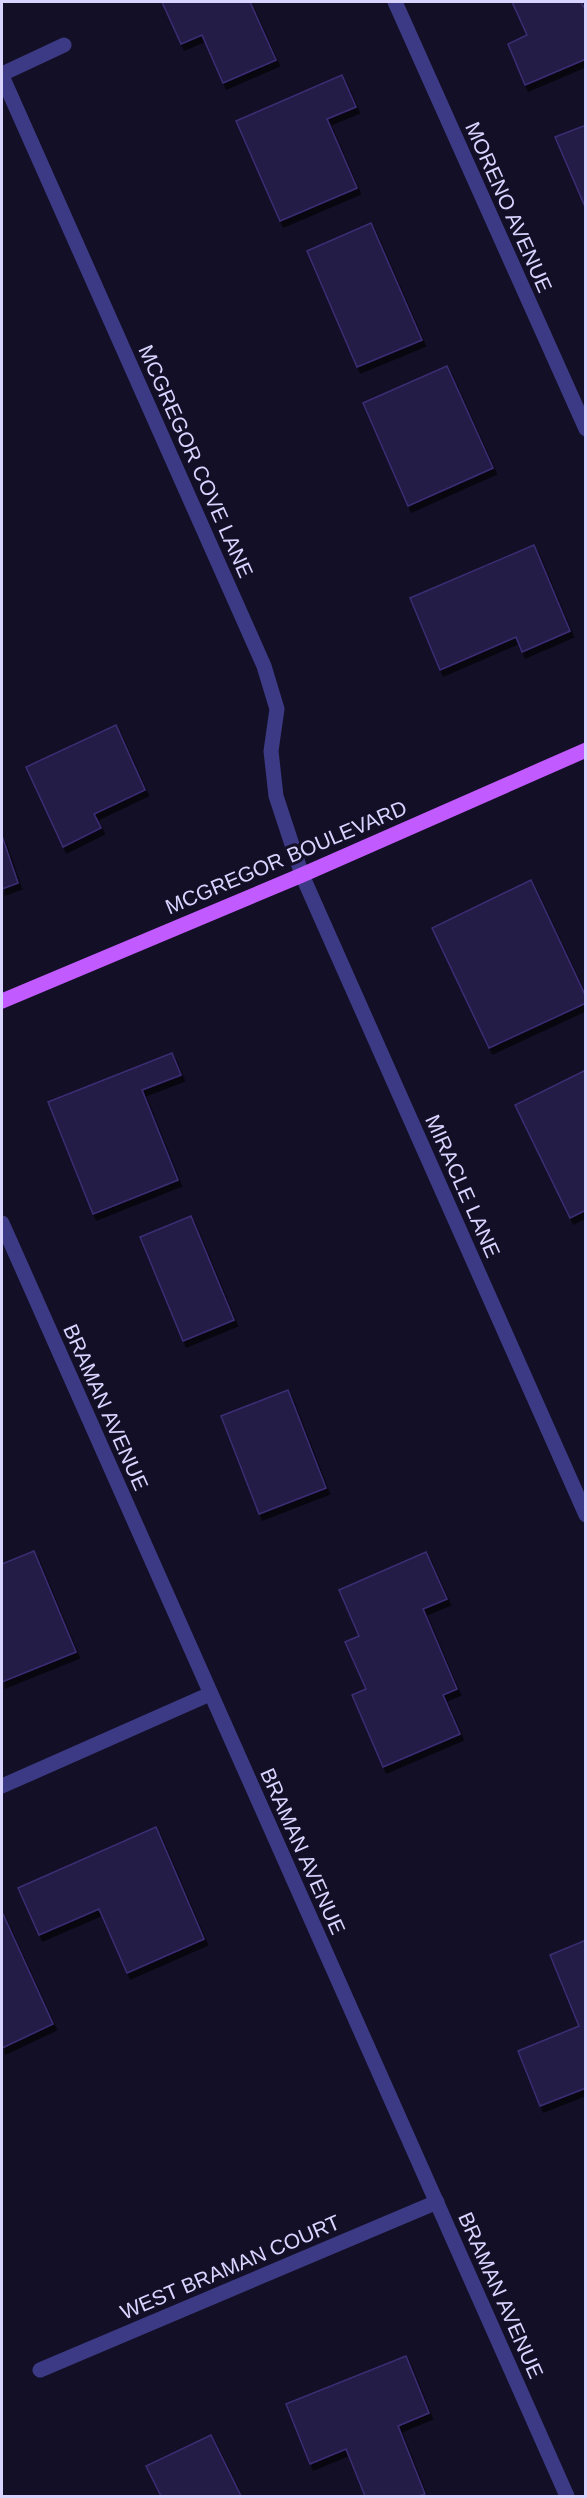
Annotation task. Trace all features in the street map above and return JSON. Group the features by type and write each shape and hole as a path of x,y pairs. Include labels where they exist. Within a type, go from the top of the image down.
{"main road":[{"name":"MCGREGOR BOULEVARD","path":"2,1001 302,874 585,750"}],"street":[{"name":"MORENO AVENUE","path":"395,2 585,429"},
{"name":"MCGREGOR COVE LANE","path":"64,45 2,75 264,666 278,709 271,751 276,796 302,874"},
{"name":"MIRACLE LANE","path":"302,874 585,1515"},
{"name":"BRAMAN AVENUE","path":"2,1223 567,2496"},
{"path":"2,1786 210,1694"},
{"name":"WEST BRAMAN COURT","path":"40,2370 437,2202"}],"building":[{"path":"162,2 250,2 276,60 223,83 202,35 181,44"},
{"path":"512,2 581,2 586,11 586,59 525,85 508,44 527,35"},
{"path":"342,75 356,107 327,119 357,188 280,221 236,121"},
{"path":"586,125 586,209 555,137"},
{"path":"371,223 422,340 357,367 307,251"},
{"path":"447,366 493,468 408,506 363,403"},
{"path":"534,545 570,631 522,652 516,637 440,670 410,598"},
{"path":"116,725 145,790 94,814 101,828 63,847 26,767"},
{"path":"2,836 18,883 2,889"},
{"path":"531,880 586,997 586,1003 489,1048 432,928"},
{"path":"172,1053 181,1075 142,1090 178,1180 93,1214 48,1102"},
{"path":"586,1070 586,1210 570,1218 515,1105"},
{"path":"191,1216 234,1320 183,1341 140,1237"},
{"path":"288,1390 326,1488 259,1514 221,1416"},
{"path":"34,1551 76,1652 2,1682 2,1564"},
{"path":"426,1552 447,1599 423,1609 457,1689 443,1695 460,1734 383,1767 352,1695 366,1689 345,1642 359,1636 339,1590"},
{"path":"156,1827 204,1939 127,1973 99,1909 39,1935 18,1888"},
{"path":"2,1912 53,2024 2,2048"},
{"path":"586,1940 586,2088 540,2106 518,2051 579,2026 550,1955"},
{"path":"406,2356 429,2413 398,2426 425,2494 365,2496 346,2449 310,2464 286,2404"},
{"path":"211,2435 241,2496 161,2496 146,2466"}]}
